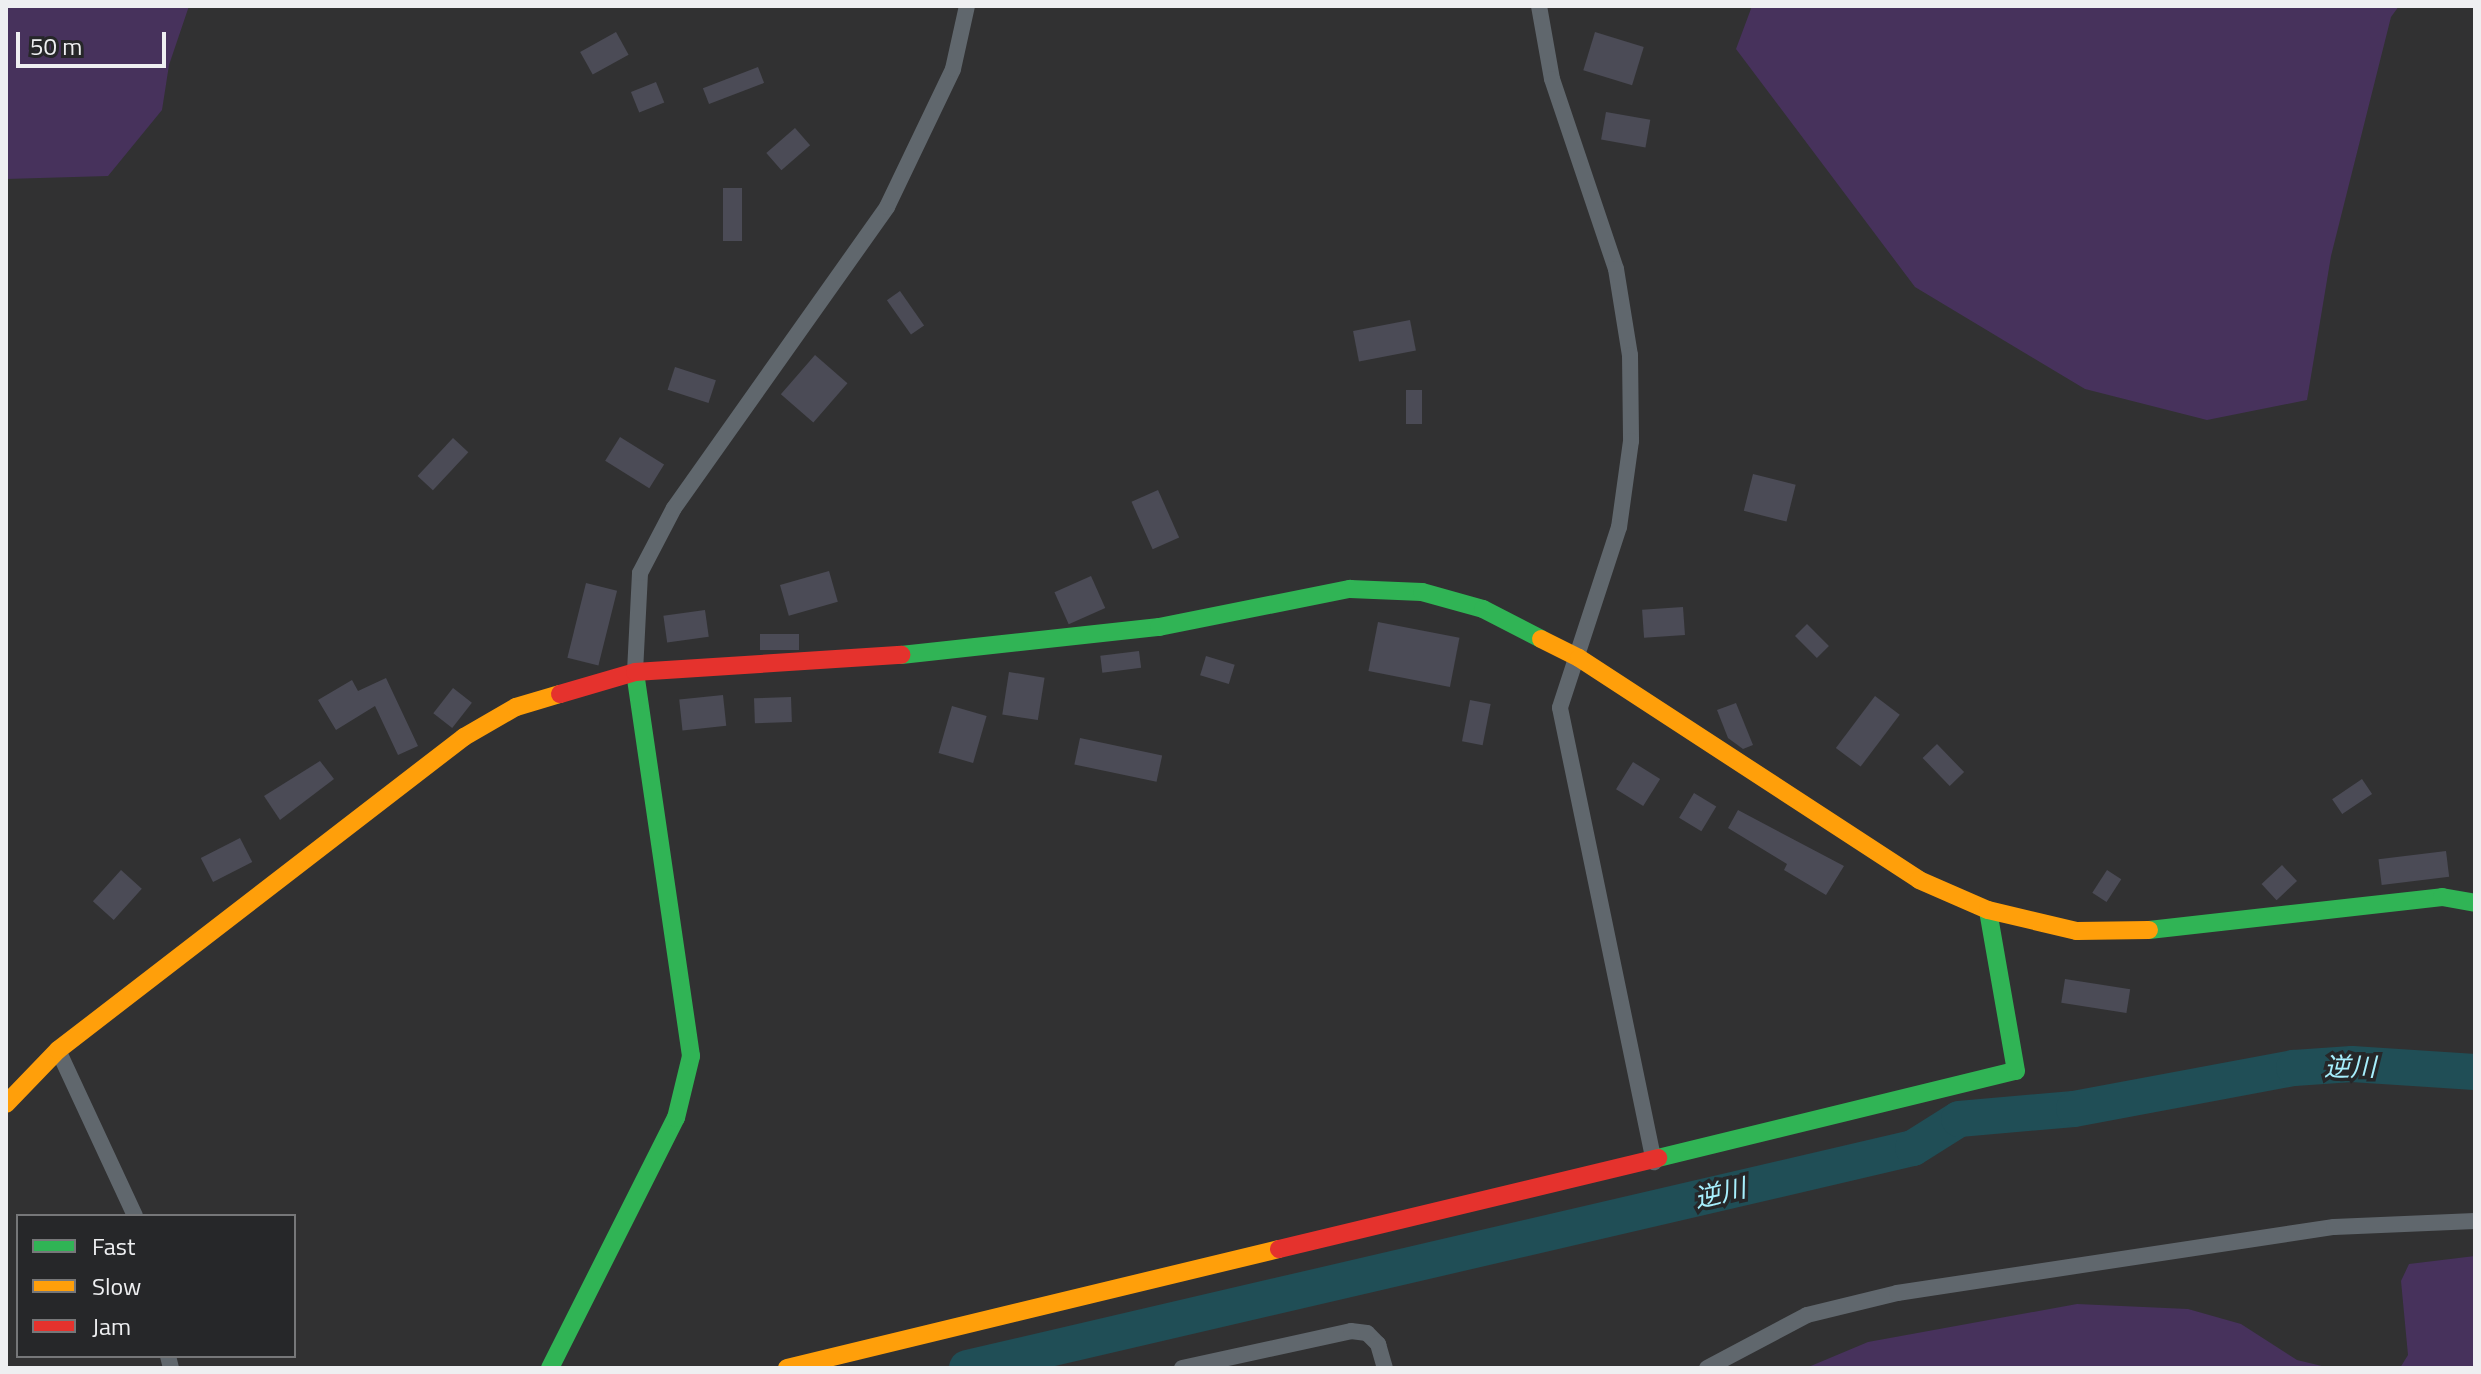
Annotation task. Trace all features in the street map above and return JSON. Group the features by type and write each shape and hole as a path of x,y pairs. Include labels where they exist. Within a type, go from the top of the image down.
{"street":[{"path":"550,1368 676,1118 691,1056 635,672 640,573 674,508 887,207 953,69 967,6"},
{"path":"1539,6 1552,79 1616,269 1630,355 1631,441 1624,498 1608,569 1560,708 1654,1162"},
{"path":"6,1104 58,1050 464,737 516,707 635,672 981,650 1159,627 1350,589 1422,592 1483,609 1579,658 1919,880 1988,910 2077,931 2151,930 2442,897 2475,903"},
{"path":"787,1368 1654,1162 2016,1071 1988,910"},
{"path":"58,1050 134,1214"},
{"path":"1707,1368 1807,1315 1897,1293 2334,1227 2475,1221"},
{"path":"1182,1368 1351,1331 1367,1333 1378,1344 1385,1368"}],"shaded area":[{"path":"6,6 189,6 169,65 162,110 108,176 6,179"},
{"path":"1752,6 2399,6 2391,17 2331,256 2307,400 2207,420 2085,389 1915,287 1736,49"},
{"path":"2475,1256 2475,1368 2400,1368 2408,1355 2401,1281 2409,1264"},
{"path":"2077,1304 2188,1309 2241,1324 2297,1360 2330,1368 1806,1368 1868,1342"}],"building":[{"path":"616,32 629,55 593,75 580,52"},
{"path":"1595,32 1644,47 1632,85 1583,70"},
{"path":"758,67 764,83 709,104 703,88"},
{"path":"656,82 664,102 639,113 631,92"},
{"path":"1606,112 1650,120 1645,147 1601,140"},
{"path":"795,128 810,145 781,170 766,153"},
{"path":"723,188 742,188 742,241 723,241"},
{"path":"900,291 924,325 911,335 887,300"},
{"path":"1410,320 1416,350 1359,361 1353,331"},
{"path":"815,355 847,383 813,422 781,394"},
{"path":"675,367 716,380 708,403 668,390"},
{"path":"1406,390 1422,390 1422,424 1406,424"},
{"path":"620,437 664,465 649,488 605,461"},
{"path":"453,438 468,452 433,490 418,476"},
{"path":"1753,474 1796,485 1786,522 1744,511"},
{"path":"1158,490 1179,538 1153,549 1132,502"},
{"path":"829,571 838,602 789,616 780,585"},
{"path":"1091,576 1105,608 1069,624 1054,592"},
{"path":"586,583 617,591 598,665 567,658"},
{"path":"1683,607 1685,635 1644,638 1642,610"},
{"path":"705,610 709,637 667,643 663,616"},
{"path":"1378,622 1459,638 1450,687 1368,671"},
{"path":"1807,624 1829,646 1817,658 1795,636"},
{"path":"760,634 799,634 799,650 760,650"},
{"path":"1139,651 1141,668 1102,673 1100,656"},
{"path":"1206,656 1235,665 1229,684 1200,675"},
{"path":"1009,672 1045,678 1038,720 1002,714"},
{"path":"386,678 418,746 398,755 375,706 336,730 318,700 352,680 358,691"},
{"path":"453,688 472,703 452,728 433,713"},
{"path":"723,695 726,726 682,730 679,700"},
{"path":"1875,696 1900,715 1861,767 1836,748"},
{"path":"791,697 792,722 755,723 754,698"},
{"path":"1470,700 1491,704 1483,745 1462,741"},
{"path":"1736,703 1753,745 1743,749 1728,738 1717,710"},
{"path":"952,706 987,716 973,763 938,753"},
{"path":"1080,738 1162,755 1157,782 1074,764"},
{"path":"1937,744 1964,772 1950,786 1923,758"},
{"path":"320,761 334,779 280,820 264,796"},
{"path":"1633,762 1660,779 1643,806 1616,789"},
{"path":"2362,779 2372,794 2342,814 2332,799"},
{"path":"1694,793 1716,806 1701,831 1679,818"},
{"path":"1738,810 1844,866 1826,895 1784,870 1787,864 1728,828"},
{"path":"240,838 252,862 213,882 201,858"},
{"path":"2446,851 2449,877 2382,885 2379,859"},
{"path":"2282,865 2297,881 2277,900 2262,884"},
{"path":"121,870 142,889 114,920 93,901"},
{"path":"2107,870 2121,879 2107,902 2092,893"},
{"path":"2065,979 2130,989 2126,1013 2061,1003"}],"waterway":[{"name":"逆川","path":"967,1368 1913,1148 1959,1119 2074,1109 2294,1068 2352,1064 2475,1072"}],"traffic: fast":[{"path":"901,655 1159,627 1350,589 1422,592 1483,609 1541,639"},
{"path":"550,1368 676,1118 691,1056 635,672"},
{"path":"2149,930 2442,897 2475,903"},
{"path":"1658,1158 2016,1071 1988,910"}],"traffic: slow":[{"path":"1541,639 1579,658 1919,880 1988,910 2077,931 2149,930"},
{"path":"6,1104 58,1050 464,737 516,707 560,694"},
{"path":"787,1368 1279,1249"}],"traffic: jam":[{"path":"560,694 635,672 901,655"},
{"path":"1279,1249 1658,1158"}]}
